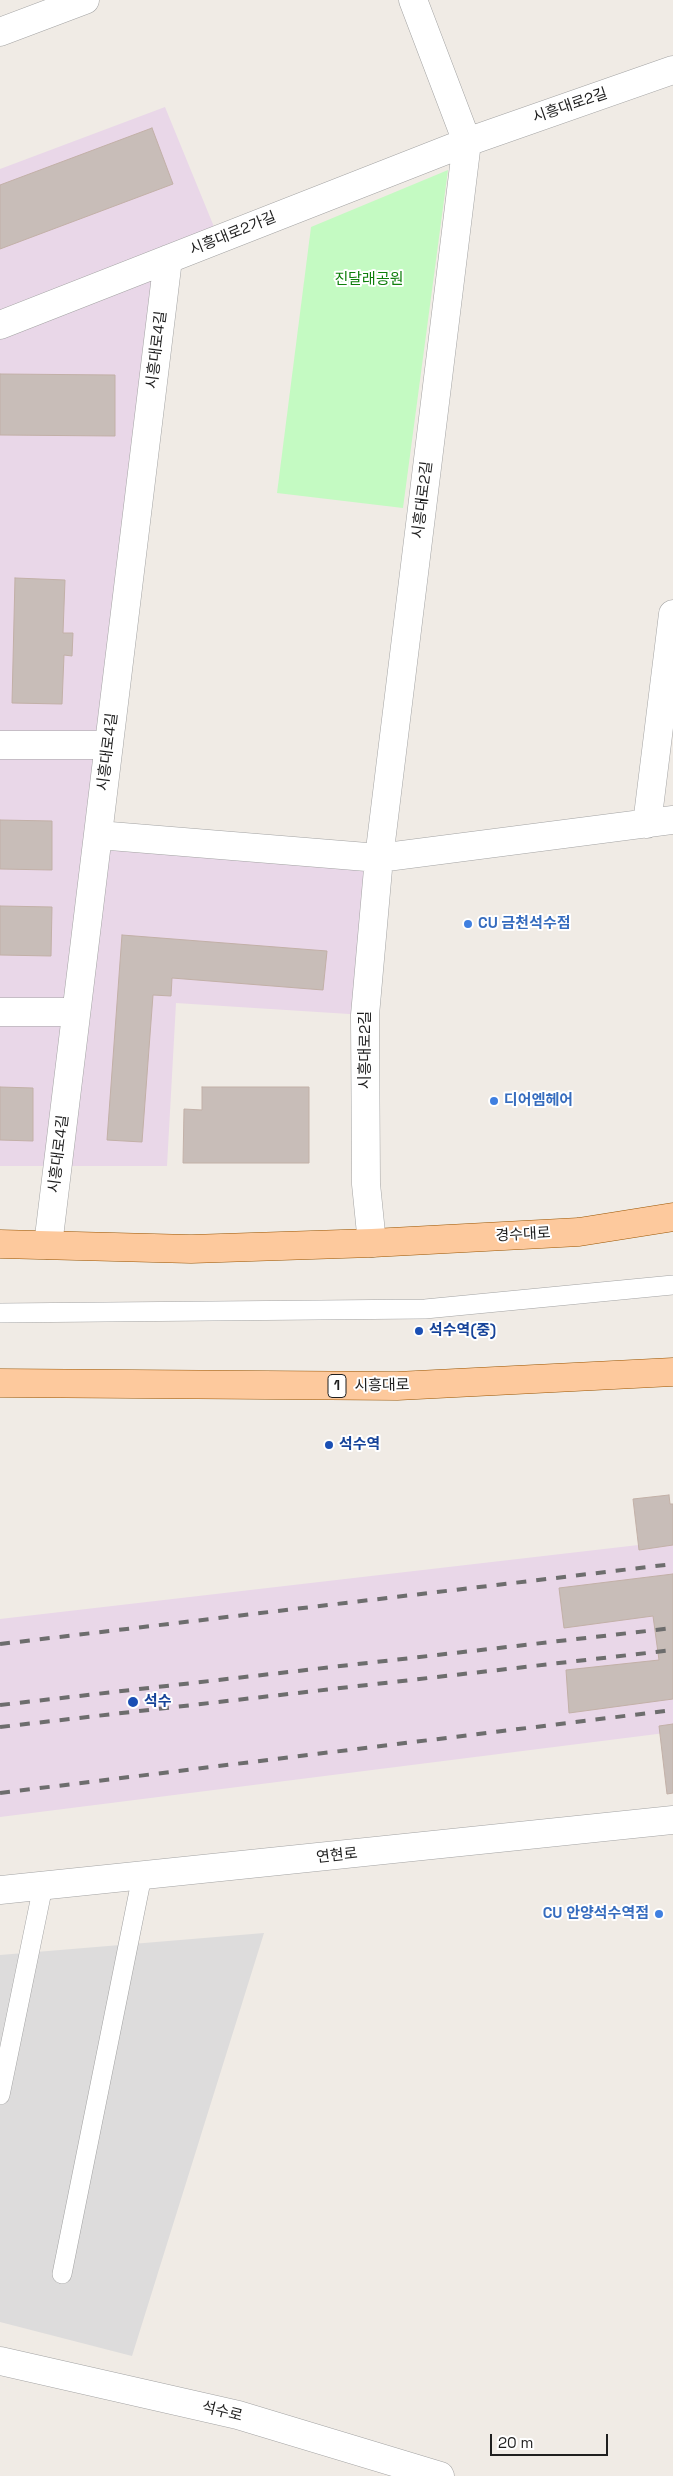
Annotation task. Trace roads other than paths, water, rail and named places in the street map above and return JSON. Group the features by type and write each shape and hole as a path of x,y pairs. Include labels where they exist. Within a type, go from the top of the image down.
{"main road":[{"name":"경수대로","path":"372,1244 579,1232 673,1216"},
{"path":"0,1244 191,1249 372,1244"},
{"name":"시흥대로","path":"0,1383 397,1386 673,1372"}],"street":[{"path":"0,32 85,0"},
{"name":"시흥대로2길","path":"372,1244 366,1184 365,1015 379,858 467,142 414,0"},
{"name":"시흥대로2길","path":"467,142 673,70"},
{"name":"시흥대로2가길","path":"0,325 467,142"},
{"name":"시흥대로4길","path":"48,1245 168,259"},
{"path":"98,835 379,858 660,822 673,614"},
{"path":"0,746 109,745"},
{"path":"0,1012 76,1012"},
{"name":"연현로","path":"0,1890 673,1820"},
{"name":"석수로","path":"0,2361 238,2415 440,2476"}],"lane":[{"path":"0,1312 425,1309 673,1285"},
{"path":"62,2274 142,1876"},
{"path":"0,2095 43,1886"}],"railway":[{"path":"0,1644 673,1564"},
{"path":"0,1705 673,1628"},
{"path":"0,1727 673,1650"},
{"path":"0,1793 673,1710"}],"place":[{"name":"CU 금천석수점","path":"468,924"},
{"name":"디어엠헤어","path":"494,1101"},
{"name":"석수역(중)","path":"419,1331"},
{"name":"석수역","path":"329,1445"},
{"name":"석수","path":"133,1702"},
{"name":"CU 안양석수역점","path":"659,1914"}],"park label":[{"name":"진달래공원","path":"369,280"}]}
